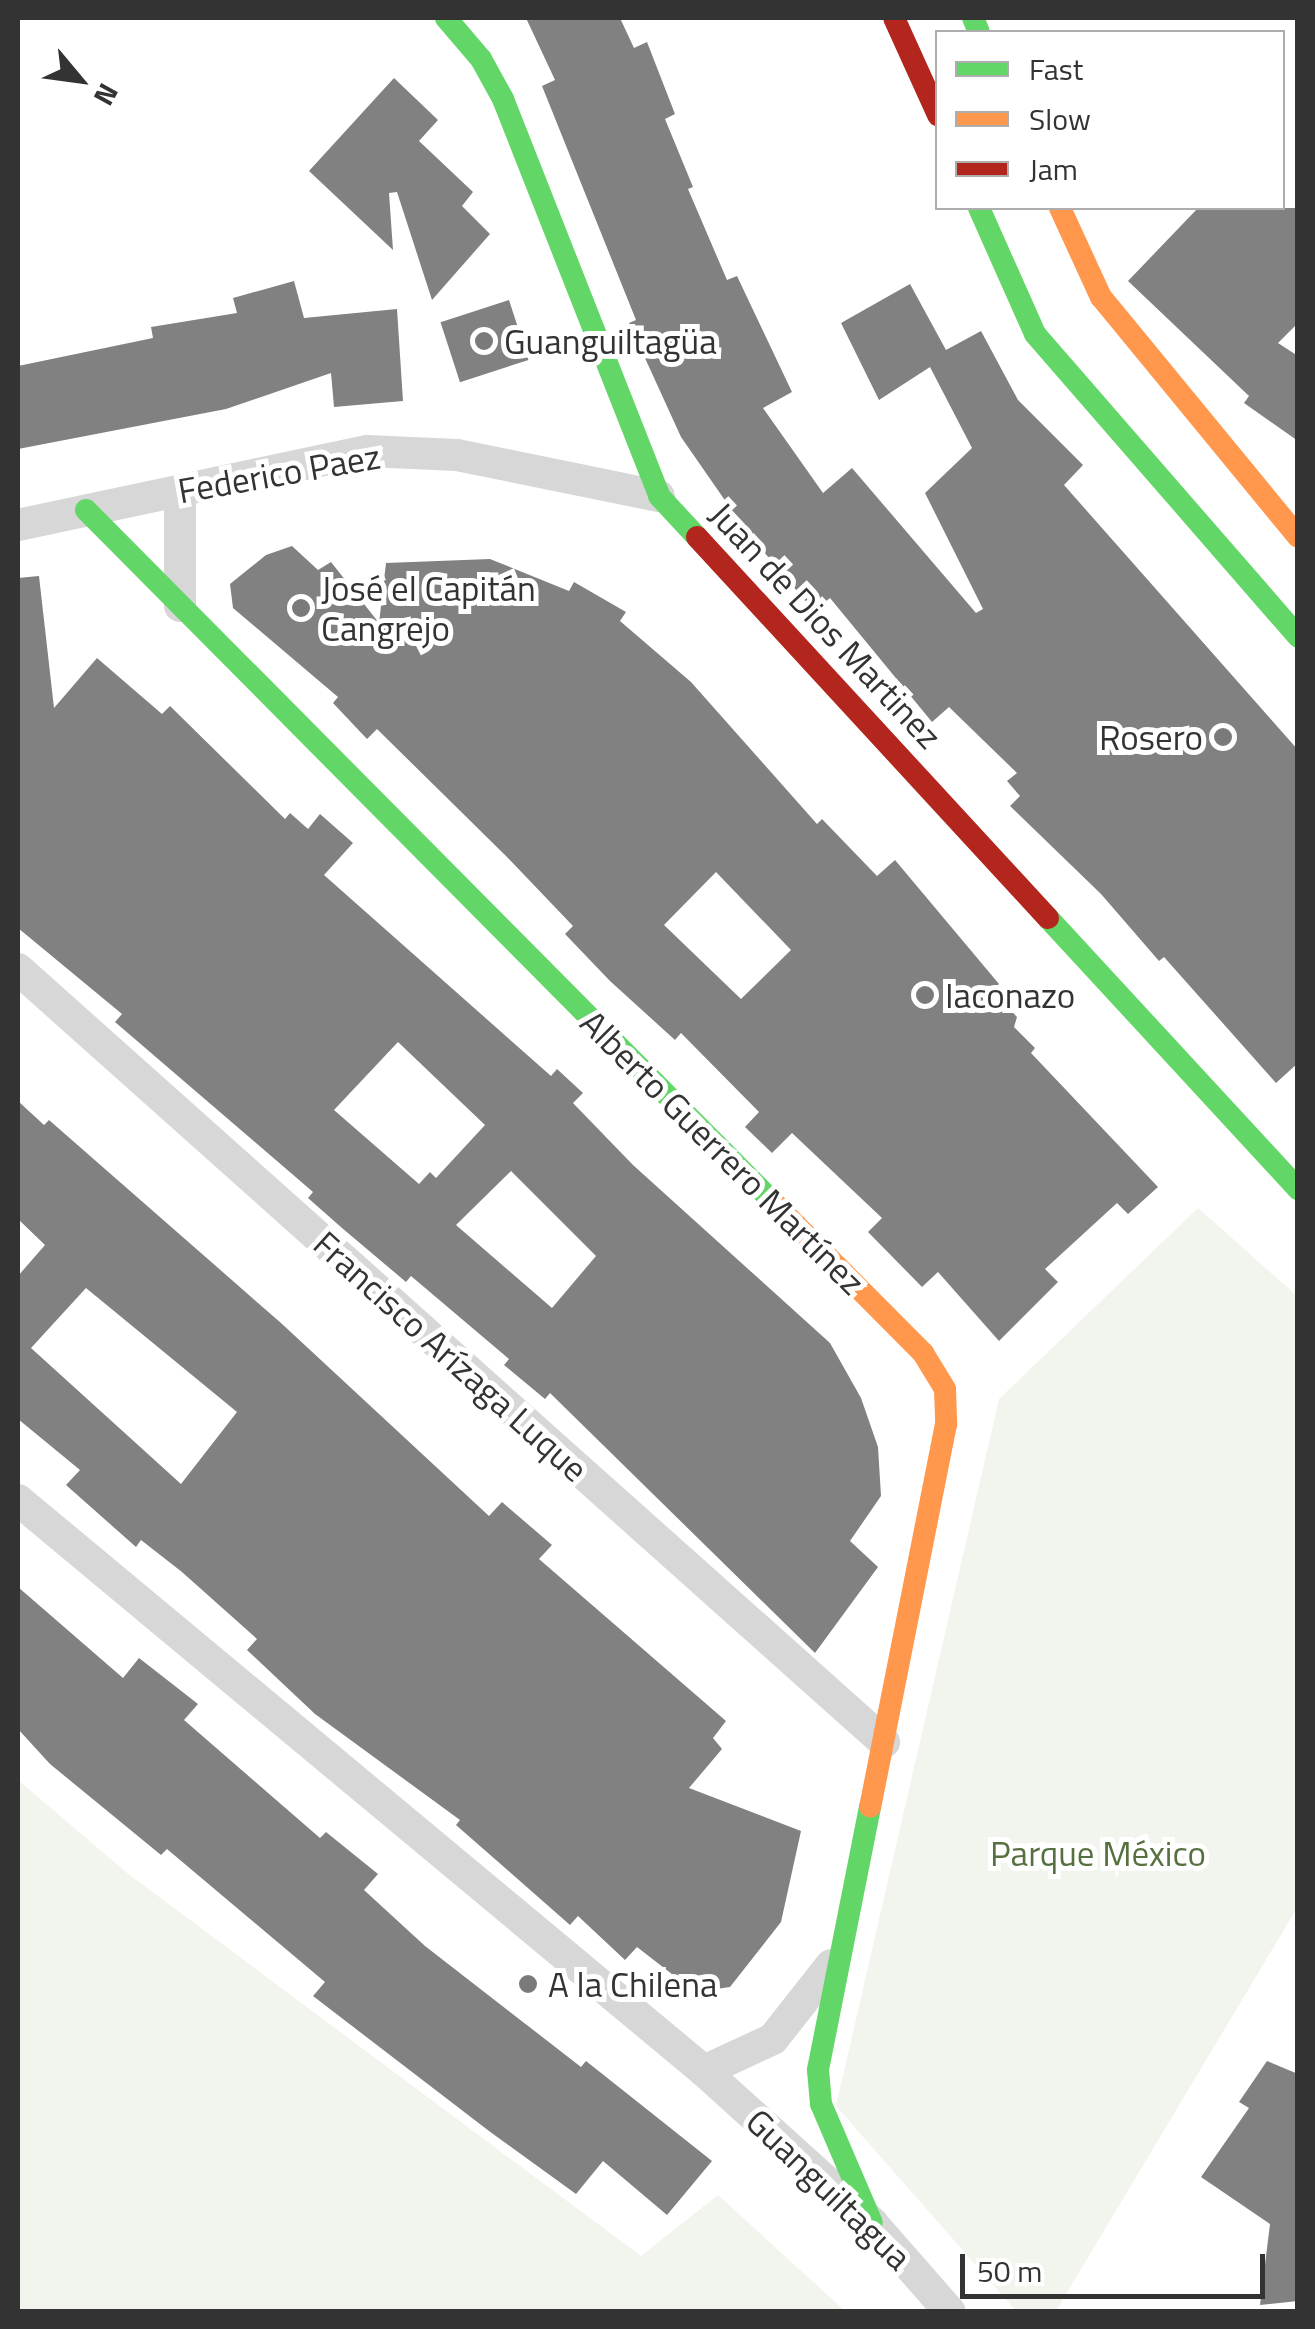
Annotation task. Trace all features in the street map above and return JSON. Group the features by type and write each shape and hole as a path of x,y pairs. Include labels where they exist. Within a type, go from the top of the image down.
{"street":[{"name":"Juan de Dios Martinez","path":"446,18 482,59 503,99 660,496 1298,1188"},
{"path":"894,18 935,108"},
{"path":"979,210 1035,334 1298,637"},
{"path":"1061,210 1101,297 1298,536"},
{"name":"Federico Paez","path":"18,524 367,452 457,455 660,496"},
{"path":"180,490 180,606"},
{"name":"Alberto Guerrero Martínez","path":"86,510 924,1353 945,1389 946,1424 837,1957 818,2070 821,2104 872,2223"},
{"name":"Francisco Arízaga Luque","path":"18,969 884,1742"},
{"name":"Guanguiltagua","path":"18,1500 704,2071 872,2223 950,2312"},
{"name":"Alberto Guerrero Martínez","path":"704,2071 773,2039 837,1957"}],"green space":[{"name":"Parque México","path":"1198,1208 1297,1296 1297,1908 1056,2311 1016,2311 836,2106 999,1399"},
{"path":"18,1780 127,1873 641,2256 718,2195 845,2311 18,2311"}],"building":[{"path":"526,18 620,18 634,48 647,42 675,114 665,119 693,187 688,189 727,280 737,276 792,392 763,408 823,493 852,468 976,613 983,609 925,493 972,448 930,367 879,400 841,323 910,284 946,350 981,331 1018,400 1083,465 1064,485 1298,750 1298,1063 1276,1083 1164,957 1159,961 1101,894 1010,806 1020,796 1007,781 1017,773 949,707 932,722 830,598 814,611 747,532 681,437 629,323 636,320 542,86 555,80"},
{"path":"394,78 438,120 419,141 473,192 462,206 490,234 432,300 397,192 389,193 393,250 309,171"},
{"path":"1298,208 1298,323 1278,343 1298,356 1298,441 1244,403 1249,396 1128,281 1196,210"},
{"path":"294,281 304,318 397,309 403,401 334,407 331,373 226,409 18,449 18,366 153,338 151,327 237,313 233,298"},
{"name":"Guanguiltagüa","path":"509,300 528,360 460,382 441,322"},
{"path":"292,546 318,570 331,562 379,623 386,563 490,559 569,591 574,582 626,612 620,621 691,682 817,824 822,819 877,876 895,860 999,984 992,990 1017,1017 1014,1027 1035,1048 1031,1053 1158,1187 1128,1214 1117,1203 1045,1269 1058,1282 999,1341 938,1272 922,1287 868,1232 882,1218 792,1133 772,1153 745,1127 759,1112 681,1033 675,1040 610,981 565,934 573,926 506,856 377,729 367,739 333,703 338,697 233,608 230,584 266,555","holes":["716,872 791,950 741,999 664,925"]},
{"path":"39,576 54,708 97,658 162,714 170,706 285,819 290,813 308,829 320,814 353,843 324,875 551,1076 557,1069 583,1093 573,1103 633,1165 830,1343 861,1398 878,1447 881,1496 850,1541 878,1567 815,1653 550,1393 545,1399 504,1365 509,1359 411,1276 406,1282 342,1228 308,1198 313,1192 115,1022 122,1014 18,928 18,578","holes":["398,1042 485,1125 436,1178 430,1172 419,1184 334,1110","511,1171 596,1256 552,1308 456,1225"]},
{"path":"18,1101 44,1125 49,1120 281,1323 489,1516 502,1502 552,1545 539,1559 726,1721 713,1738 722,1749 689,1788 801,1831 781,1922 730,1987 695,1992 637,1947 625,1960 578,1916 570,1925 456,1825 460,1820 315,1714 247,1650 257,1639 182,1572 141,1540 136,1547 66,1485 80,1470 18,1419 18,1276 45,1245 18,1219","holes":["86,1288 237,1412 181,1484 31,1348"]},
{"path":"18,1587 123,1678 139,1658 198,1704 184,1720 320,1838 326,1832 378,1874 364,1890 425,1946 581,2067 586,2061 712,2161 667,2215 603,2161 576,2194 489,2131 313,1996 325,1982 167,1849 161,1855 50,1764 18,1729"},
{"path":"1267,2061 1298,2074 1298,2301 1260,2305 1270,2224 1201,2177 1249,2108 1239,2102"}],"traffic: fast":[{"path":"446,18 481,59 503,99 659,496 697,537"},
{"path":"973,18 978,30"},
{"path":"980,210 1035,334 1298,637"},
{"path":"86,510 776,1205"},
{"path":"1048,918 1298,1189"},
{"path":"870,1807 818,2070 821,2104 872,2223"}],"traffic: slow":[{"path":"1061,210 1101,297 1298,537"},
{"path":"776,1205 923,1353 945,1389 946,1424 870,1807"}],"traffic: jam":[{"path":"894,18 935,108"},
{"path":"697,537 1048,918"}],"place":[{"name":"Guanguiltagüa","path":"484,341"},
{"name":"José el Capitán Cangrejo","path":"301,608"},
{"name":"Rosero","path":"1223,737"},
{"name":"Iaconazo","path":"925,995"},
{"name":"A la Chilena","path":"528,1984"}]}
